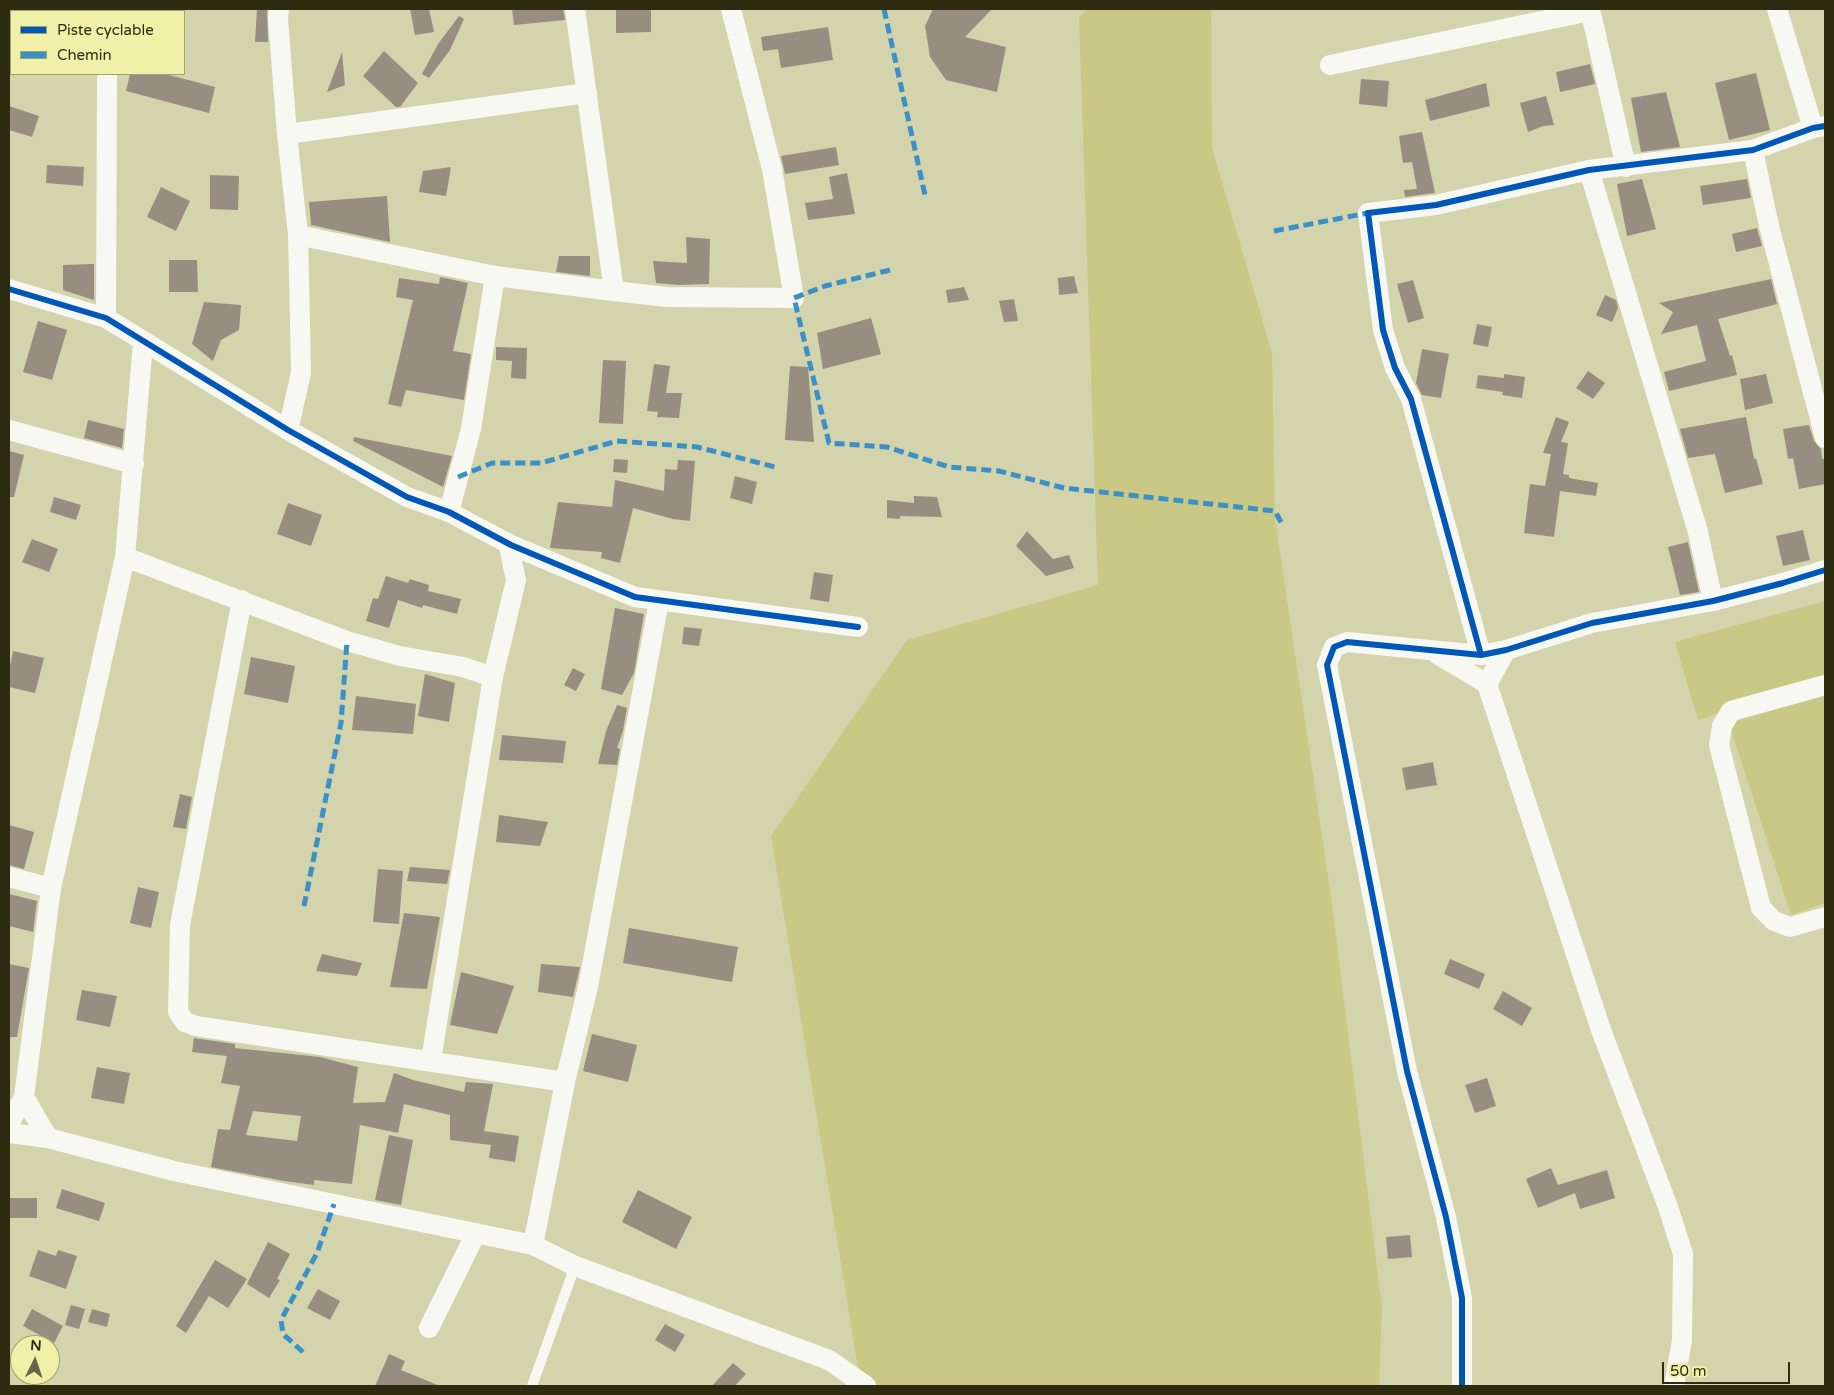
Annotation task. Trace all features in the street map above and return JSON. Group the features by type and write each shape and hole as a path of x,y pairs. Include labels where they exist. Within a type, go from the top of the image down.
{"street":[{"path":"279,9 278,19 287,134 298,235 301,373 288,430"},
{"path":"575,9 614,291"},
{"path":"298,235 495,276 667,297 794,298 772,169 731,9"},
{"path":"1481,655 1411,399 1395,368 1383,330 1368,214 1436,205 1589,170 1626,167 1752,150 1819,127 1778,9"},
{"path":"1330,66 1590,10 1626,167"},
{"path":"106,318 107,75"},
{"path":"287,134 587,93"},
{"path":"1752,150 1769,226 1825,438"},
{"path":"1589,170 1698,532 1713,601"},
{"path":"449,512 472,429 495,276"},
{"path":"9,289 106,318 288,430 407,496 449,512 544,560 635,597 659,602 698,604 858,627"},
{"path":"9,1124 24,1097 51,888 125,557 143,342"},
{"path":"9,430 134,464"},
{"path":"431,1060 492,677 516,580 508,543"},
{"path":"125,557 347,641 400,656 463,668 492,677"},
{"path":"516,580 544,560"},
{"path":"1462,1386 1462,1298 1446,1217 1407,1071 1328,665 1334,647 1347,642 1481,655 1506,650 1592,623 1713,601 1825,570"},
{"path":"242,600 180,925 178,1012 185,1022 196,1026 431,1060 565,1082"},
{"path":"533,1245 565,1082 588,987 659,602"},
{"path":"1487,684 1506,650"},
{"path":"1434,651 1487,684 1600,1030 1668,1206 1683,1254 1682,1340 1674,1386"},
{"path":"1825,685 1731,712 1722,726 1719,745 1761,908 1774,921 1790,927 1825,917"},
{"path":"9,876 51,888"},
{"path":"24,1097 48,1138"},
{"path":"9,1133 48,1138 174,1170 475,1235 533,1245 575,1266 829,1360 866,1386"},
{"path":"429,1328 475,1235"}],"lane":[{"path":"532,1386 575,1266"}],"shaded area":[{"path":"1088,9 1211,9 1212,148 1272,353 1275,519 1332,904 1382,1308 1379,1386 861,1386 771,836 907,640 1098,585 1079,17"},
{"path":"1825,601 1825,682 1698,720 1675,642"},
{"path":"1825,696 1825,903 1791,915 1729,723"}],"building":[{"path":"257,9 267,9 268,42 255,42"},
{"path":"410,9 429,9 434,32 415,35"},
{"path":"512,9 563,9 565,20 514,25"},
{"path":"616,9 651,9 651,32 616,33"},
{"path":"933,9 992,9 965,37 1006,47 997,92 946,80 930,57 925,26"},
{"path":"459,16 464,19 450,50 429,78 422,74 438,44"},
{"path":"828,27 833,60 781,68 778,49 763,51 761,37"},
{"path":"384,51 418,83 400,107 396,107 363,76"},
{"path":"342,52 345,85 327,92"},
{"path":"1590,64 1595,84 1560,92 1556,72"},
{"path":"1756,73 1770,130 1729,140 1715,83"},
{"path":"130,75 169,75 215,87 209,113 126,91"},
{"path":"1361,79 1389,81 1387,107 1359,104"},
{"path":"1486,83 1490,106 1430,121 1425,100"},
{"path":"1666,92 1680,147 1641,152 1631,98"},
{"path":"1546,96 1554,125 1543,126 1528,132 1520,103"},
{"path":"9,106 39,116 32,137 9,130"},
{"path":"1422,132 1435,193 1405,197 1404,190 1417,189 1412,162 1403,163 1399,136"},
{"path":"836,147 839,165 785,174 781,156"},
{"path":"47,165 84,167 83,186 46,183"},
{"path":"451,167 446,196 419,192 423,171"},
{"path":"847,173 855,214 808,220 805,203 833,199 829,177"},
{"path":"210,175 239,176 238,210 210,209"},
{"path":"1642,179 1656,229 1627,236 1617,184"},
{"path":"1747,179 1751,198 1703,205 1700,186"},
{"path":"161,187 190,201 176,231 147,217"},
{"path":"387,196 390,242 311,225 309,202"},
{"path":"1757,228 1762,246 1736,252 1732,234"},
{"path":"686,237 710,239 709,284 680,285 656,283 653,261 687,263"},
{"path":"559,256 590,256 590,276 556,272"},
{"path":"169,260 197,260 198,292 169,292"},
{"path":"94,264 94,300 63,290 63,265"},
{"path":"1074,276 1078,293 1059,295 1058,278"},
{"path":"440,277 468,283 453,351 471,354 464,400 406,390 401,407 388,404 413,300 396,297 399,278 439,284"},
{"path":"1771,279 1777,304 1718,319 1730,356 1732,355 1737,375 1669,391 1664,372 1706,361 1697,325 1661,334 1673,312 1659,303"},
{"path":"1413,280 1424,318 1408,323 1397,284"},
{"path":"964,287 969,300 948,303 946,290"},
{"path":"1605,295 1616,300 1618,308 1612,322 1596,315"},
{"path":"1014,299 1018,321 1004,322 999,301"},
{"path":"204,302 241,305 239,330 221,340 213,361 192,344"},
{"path":"871,318 881,354 823,369 817,333"},
{"path":"38,321 67,330 52,380 23,372"},
{"path":"1477,324 1492,327 1488,347 1473,344"},
{"path":"496,347 527,348 526,379 511,378 512,361 496,360"},
{"path":"1422,349 1449,354 1441,398 1422,395 1416,383"},
{"path":"603,360 626,361 623,424 599,423"},
{"path":"654,364 670,366 666,393 682,393 679,418 657,417 658,412 647,411"},
{"path":"790,366 808,367 814,442 785,440"},
{"path":"1588,371 1605,383 1593,399 1576,388"},
{"path":"1504,374 1525,377 1522,398 1502,395 1503,392 1476,388 1478,375 1504,378"},
{"path":"1766,374 1773,403 1745,410 1740,379"},
{"path":"1556,417 1569,422 1561,442 1568,443 1563,474 1569,475 1569,478 1598,483 1596,496 1560,491 1554,537 1524,533 1530,484 1545,486 1551,454 1543,453"},
{"path":"1746,417 1754,459 1756,458 1763,484 1725,493 1715,454 1688,458 1680,429"},
{"path":"88,420 124,429 122,448 84,438"},
{"path":"1809,425 1814,441 1821,449 1822,459 1825,458 1825,484 1799,489 1793,458 1788,459 1783,429"},
{"path":"354,437 452,456 443,487 353,441"},
{"path":"9,451 24,455 14,497 9,497"},
{"path":"614,459 628,460 627,473 613,472"},
{"path":"678,460 695,461 690,521 673,519 633,508 620,563 601,558 602,552 550,548 558,502 612,507 615,480 664,491 665,469 677,470"},
{"path":"735,476 757,482 752,504 730,498"},
{"path":"914,496 937,497 942,517 900,516 900,519 887,518 887,500 914,503"},
{"path":"54,497 81,505 76,520 50,512"},
{"path":"288,503 322,515 311,546 277,534"},
{"path":"1803,530 1810,560 1783,566 1776,536"},
{"path":"1027,531 1053,559 1069,555 1074,568 1046,576 1016,546"},
{"path":"32,539 58,549 49,572 22,562"},
{"path":"1688,542 1699,592 1680,595 1668,547"},
{"path":"814,572 833,575 829,602 810,599"},
{"path":"386,576 408,583 410,579 429,585 428,591 461,599 457,614 423,605 422,608 398,600 389,628 366,621 373,598 378,599"},
{"path":"615,608 644,614 634,673 622,695 601,689"},
{"path":"684,627 702,629 699,646 682,644"},
{"path":"13,651 44,658 35,693 9,687 9,671"},
{"path":"251,657 295,666 288,703 244,694"},
{"path":"573,668 585,674 576,691 564,685"},
{"path":"425,674 455,683 449,722 418,716"},
{"path":"356,696 416,704 413,734 352,730"},
{"path":"617,705 627,708 623,731 617,748 620,749 617,765 598,764 606,731"},
{"path":"502,735 566,741 563,763 499,760"},
{"path":"1433,762 1437,785 1406,790 1402,768"},
{"path":"180,794 192,797 186,829 173,827"},
{"path":"499,815 548,822 540,846 496,842"},
{"path":"9,825 34,832 24,869 9,865"},
{"path":"410,867 450,870 447,884 407,881"},
{"path":"378,869 403,871 399,924 373,922"},
{"path":"138,887 159,892 151,928 130,923"},
{"path":"9,894 37,901 33,932 9,926"},
{"path":"404,913 440,917 427,989 390,987"},
{"path":"629,928 738,947 732,982 623,963"},
{"path":"322,954 362,963 357,976 316,971"},
{"path":"1450,959 1485,974 1479,989 1444,974"},
{"path":"9,964 29,968 17,1037 9,1037"},
{"path":"541,964 580,967 573,997 538,992"},
{"path":"461,972 514,986 497,1034 450,1025"},
{"path":"82,990 117,996 110,1027 76,1020"},
{"path":"1503,991 1532,1008 1522,1026 1493,1009"},
{"path":"592,1034 637,1045 628,1082 583,1071"},
{"path":"194,1038 235,1044 235,1048 320,1057 358,1067 353,1103 385,1102 394,1073 413,1080 464,1092 466,1082 493,1084 484,1131 519,1136 515,1162 489,1158 491,1145 450,1140 450,1115 404,1104 398,1133 360,1125 352,1184 314,1180 314,1185 211,1167 218,1129 230,1130 240,1086 221,1083 227,1056 192,1052","holes":["253,1111 301,1116 297,1141 246,1135"]},
{"path":"97,1067 130,1073 124,1104 91,1098"},
{"path":"1487,1078 1496,1106 1475,1113 1465,1085"},
{"path":"389,1135 413,1140 401,1205 375,1200"},
{"path":"1551,1168 1558,1185 1607,1170 1615,1198 1580,1209 1575,1193 1538,1208 1526,1179"},
{"path":"62,1189 105,1203 99,1221 56,1208"},
{"path":"638,1190 692,1217 676,1249 622,1222"},
{"path":"9,1198 37,1198 37,1218 9,1218"},
{"path":"1410,1235 1412,1257 1388,1259 1386,1237"},
{"path":"268,1242 290,1254 277,1279 280,1280 269,1298 247,1284"},
{"path":"38,1250 56,1256 58,1250 77,1256 66,1289 29,1276"},
{"path":"215,1260 247,1279 228,1308 209,1296 186,1333 176,1326"},
{"path":"318,1289 340,1301 330,1320 307,1308"},
{"path":"71,1305 85,1309 79,1329 65,1325"},
{"path":"32,1309 63,1326 58,1335 39,1335 23,1326"},
{"path":"92,1309 110,1314 107,1327 88,1322"},
{"path":"665,1324 685,1335 675,1352 655,1340"},
{"path":"389,1354 405,1361 401,1370 440,1386 375,1386"},
{"path":"733,1363 746,1374 735,1386 712,1386"}],"marked path":[{"path":"884,9 925,195"},
{"path":"1274,231 1368,213"},
{"path":"890,270 825,286 794,298 829,443 887,447 949,467 999,471 1064,488 1275,511 1282,524"},
{"path":"458,477 492,463 541,463 617,441 697,447 775,467"},
{"path":"304,906 341,723 347,641"},
{"path":"303,1352 283,1334 281,1320 317,1253 334,1204"}],"cycle path":[{"path":"1481,655 1411,399 1395,368 1383,330 1368,213 1436,205 1589,170 1753,150 1813,128 1825,126"},
{"path":"9,289 106,318 288,430 407,497 449,512 511,545 635,597 858,627"},
{"path":"1462,1386 1462,1298 1446,1217 1407,1071 1327,665 1334,647 1347,642 1481,655 1506,650 1592,623 1713,601 1825,570"}]}
